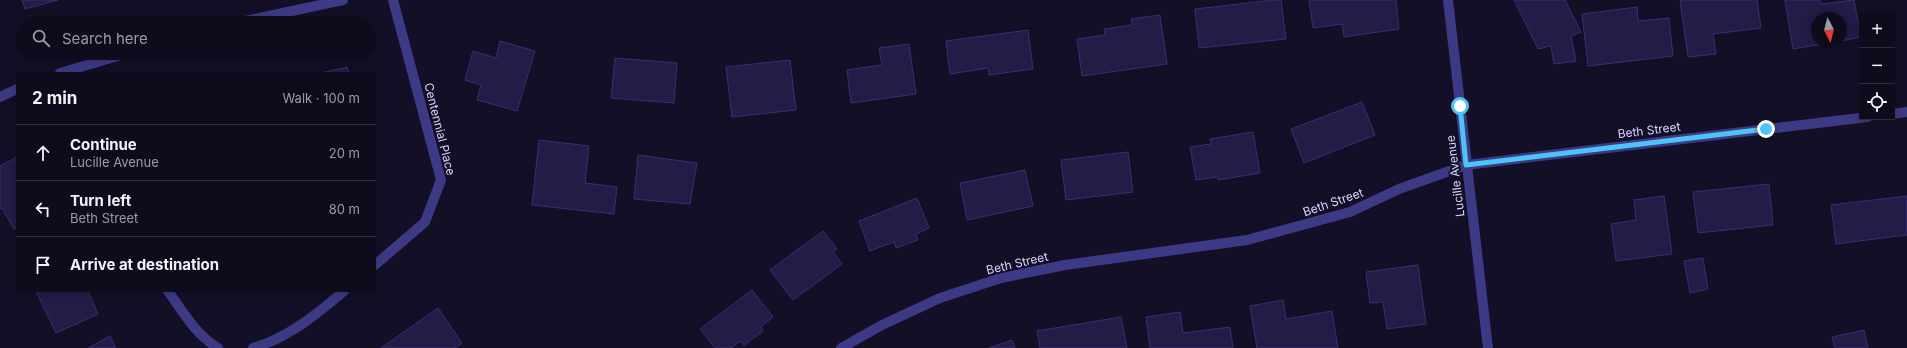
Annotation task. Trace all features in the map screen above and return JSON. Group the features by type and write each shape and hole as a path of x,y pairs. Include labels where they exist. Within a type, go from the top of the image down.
{"street":[{"path":"269,16 343,0"},
{"name":"Centennial Place","path":"376,264 425,222 441,180 393,0"},
{"name":"Lucille Avenue","path":"1448,0 1488,348"},
{"path":"67,72 81,70 109,60"},
{"path":"0,97 16,89"},
{"path":"1895,114 1907,112"},
{"name":"Beth Street","path":"841,348 882,325 940,298 1001,278 1065,265 1248,240 1350,212 1399,189 1466,165 1859,118"},
{"path":"169,292 191,324 209,343 218,348"},
{"path":"253,348 290,332 319,312 343,292"}],"building":[{"path":"22,0 58,0 25,9"},
{"path":"1281,0 1286,39 1199,48 1195,9"},
{"path":"1309,0 1396,0 1399,29 1344,37 1342,24 1313,28"},
{"path":"1514,0 1565,0 1581,32 1571,36 1576,61 1554,64 1551,46 1538,49"},
{"path":"1680,0 1757,0 1761,28 1713,34 1716,54 1688,57"},
{"path":"1785,0 1820,0 1821,4 1854,0 1859,26 1859,37 1847,40 1847,12 1811,12 1811,46 1793,49"},
{"path":"1637,7 1638,21 1669,18 1673,56 1588,66 1582,14"},
{"path":"1160,15 1167,64 1082,76 1077,39 1105,35 1104,29 1132,25 1131,19"},
{"path":"1028,30 1033,69 989,75 988,68 950,74 946,41"},
{"path":"500,41 535,51 517,111 477,100 481,85 465,80 473,51 496,58"},
{"path":"909,44 916,94 851,103 847,70 882,65 879,48"},
{"path":"615,58 677,63 674,103 611,98"},
{"path":"790,60 796,110 732,117 726,67"},
{"path":"347,67 349,72 325,72"},
{"path":"1362,102 1375,135 1304,163 1291,129"},
{"path":"1253,132 1260,173 1218,180 1218,177 1196,180 1190,147 1211,144 1210,139"},
{"path":"539,140 589,146 585,183 617,187 614,214 532,205"},
{"path":"1128,152 1133,192 1066,200 1061,160"},
{"path":"638,155 697,163 690,204 634,199"},
{"path":"16,158 16,228 14,229 2,208 0,209 0,166"},
{"path":"1025,170 1033,206 967,220 960,183"},
{"path":"1769,184 1773,225 1698,233 1693,192"},
{"path":"1664,196 1672,254 1616,261 1611,224 1636,220 1634,200"},
{"path":"1907,196 1907,235 1836,244 1831,205"},
{"path":"917,198 929,228 916,234 918,240 896,248 894,242 870,251 859,221"},
{"path":"823,231 837,249 833,252 842,264 793,300 770,270"},
{"path":"1703,258 1708,289 1690,293 1684,261"},
{"path":"1418,265 1426,324 1387,329 1383,302 1370,303 1366,272"},
{"path":"752,290 773,317 761,327 763,331 744,345 740,341 731,348 715,348 700,329"},
{"path":"36,292 88,292 98,314 56,333"},
{"path":"1283,300 1286,319 1332,311 1338,348 1257,348 1250,306"},
{"path":"438,308 462,343 455,348 381,348"},
{"path":"1180,312 1183,333 1230,327 1233,348 1150,348 1146,317"},
{"path":"1121,317 1127,348 1040,348 1037,331"},
{"path":"1864,330 1868,348 1835,348 1832,337"},
{"path":"110,336 116,348 88,348"},
{"path":"1012,340 1015,348 989,348"}],"route":[{"path":"1460,106 1466,165 1766,129"}]}
